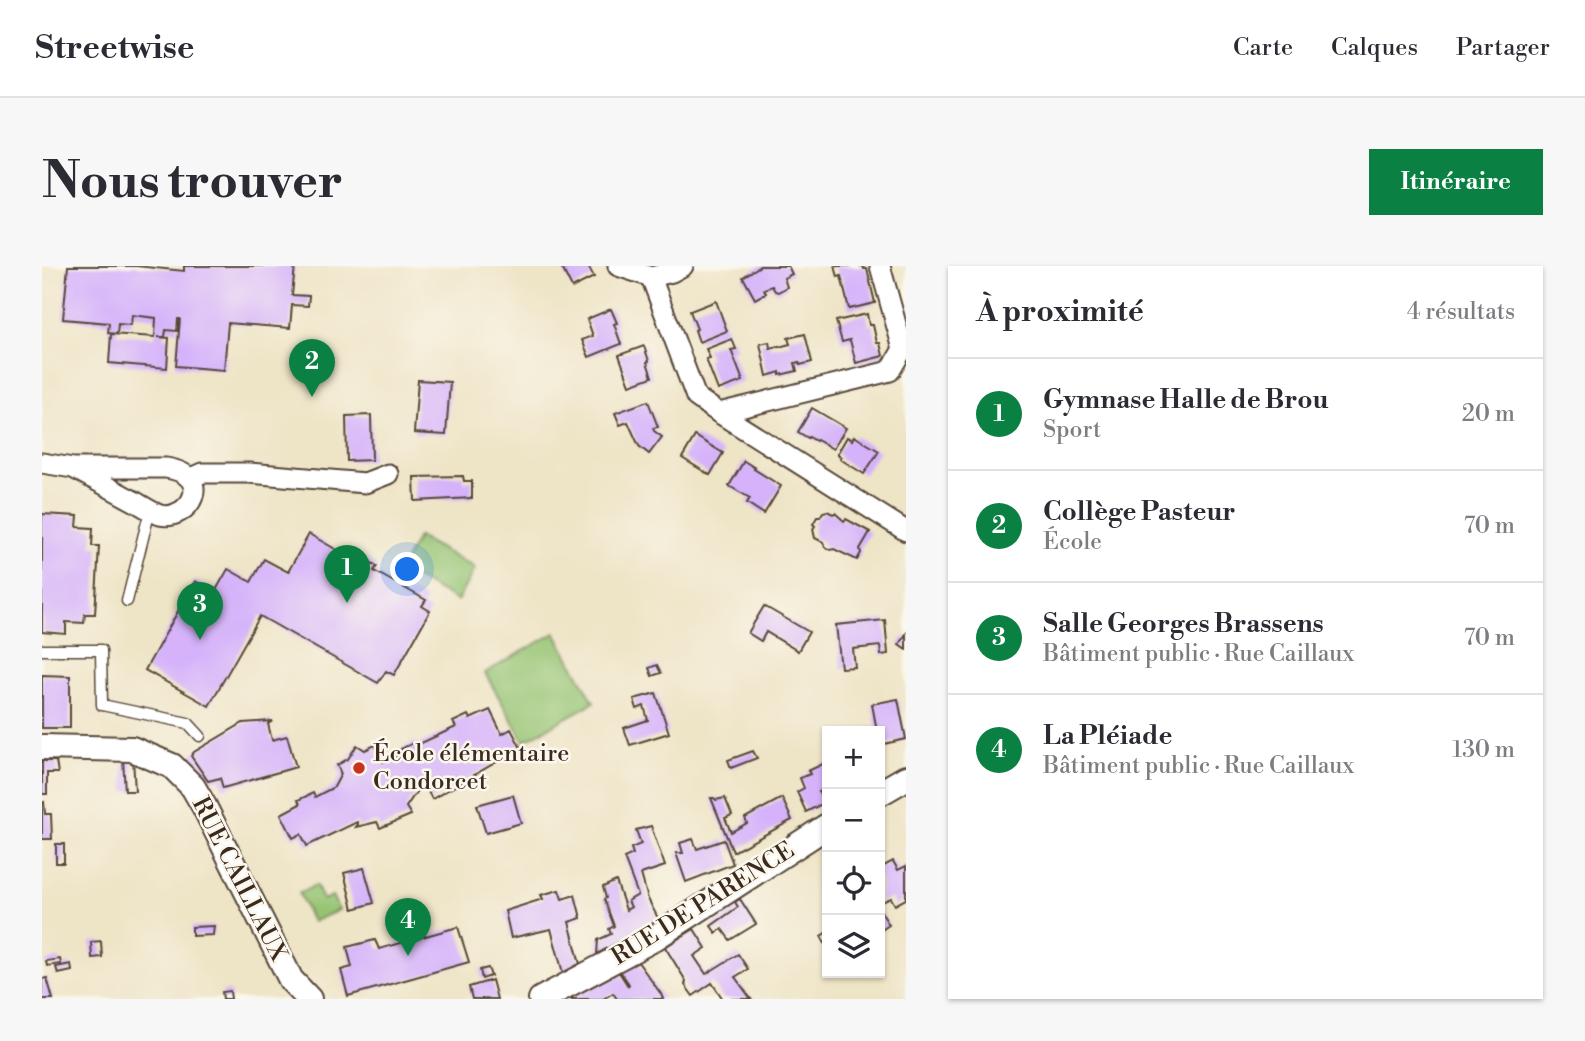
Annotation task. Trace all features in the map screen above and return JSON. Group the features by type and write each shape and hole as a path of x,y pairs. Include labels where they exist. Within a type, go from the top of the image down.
{"street":[{"path":"618,266 651,277 684,266"},
{"path":"719,413 890,371 903,349 880,266"},
{"path":"651,277 696,397 906,531"},
{"path":"42,463 73,468 180,470 191,478 195,490 192,500 179,513 162,516 73,468"},
{"path":"191,478 202,473 249,473 365,483 388,474"},
{"name":"RUE CAILLAUX","path":"42,747 132,749 172,766 192,787 204,806 291,979 309,999"},
{"path":"885,790 906,778"},
{"name":"RUE DE PARENCE","path":"541,999 650,941 822,829"}],"lane":[{"path":"127,601 150,510"},
{"path":"42,650 101,650 102,705 188,723 200,736"}],"green space":[{"path":"418,537 475,568 457,601 400,569"},
{"path":"555,633 594,702 524,741 485,673"},
{"path":"316,885 323,900 332,896 339,910 312,922 299,893"}],"building":[{"path":"68,266 136,266 184,271 184,266 295,266 292,295 309,296 308,306 292,305 290,328 228,323 224,370 176,366 180,319 177,331 166,330 165,337 158,337 169,338 167,368 109,363 111,334 155,337 156,318 132,315 131,325 118,324 117,334 108,333 109,323 63,319"},
{"path":"561,266 588,266 594,277 572,288"},
{"path":"760,266 788,266 792,274 784,278 787,287 778,292 772,286 764,289 766,293 755,299 743,277"},
{"path":"835,266 863,266 867,269 875,303 849,309 841,276 838,277"},
{"path":"716,301 727,331 699,342 690,311"},
{"path":"611,309 621,344 589,357 582,340 593,336 587,319"},
{"path":"867,314 883,356 856,363 850,340 842,342 836,321"},
{"path":"805,334 812,362 800,365 799,362 795,363 797,371 767,376 760,344 769,342 770,348 779,347 790,344 788,338"},
{"path":"732,339 736,349 731,350 743,381 718,390 706,359 710,358 706,349"},
{"path":"644,346 652,377 630,385 619,355"},
{"path":"418,380 450,382 446,435 414,433"},
{"path":"648,401 658,427 653,428 654,431 662,437 649,454 639,446 628,422 620,425 615,413"},
{"path":"812,408 846,428 833,449 798,432"},
{"path":"371,415 372,460 347,461 346,416"},
{"path":"695,436 723,453 710,475 682,458"},
{"path":"854,436 879,451 864,474 840,459 837,454 847,437 852,440"},
{"path":"744,461 781,486 764,514 747,503 750,498 729,486"},
{"path":"463,476 464,481 472,481 472,498 415,501 414,477"},
{"path":"827,511 870,532 857,560 834,549 830,550 815,538 813,524 817,517"},
{"path":"42,514 78,516 77,527 93,528 92,546 99,546 95,614 85,614 84,623 66,622 66,634 42,632"},
{"path":"309,534 360,563 363,558 377,566 374,571 426,600 422,606 430,611 394,675 386,671 378,683 260,616 209,706 145,670 195,581 215,592 228,569 251,582 264,559 288,572"},
{"path":"764,606 809,632 798,651 766,632 761,641 748,633"},
{"path":"885,620 888,654 881,655 880,646 853,649 855,667 841,668 836,625"},
{"path":"906,634 906,649 899,644"},
{"path":"657,665 661,673 652,676 649,668"},
{"path":"42,675 70,676 70,728 42,728"},
{"path":"656,693 669,733 630,745 624,728 648,720 644,706 637,709 634,699"},
{"path":"898,699 906,739 885,744 885,726 876,726 872,704"},
{"path":"490,710 502,734 511,729 521,748 432,799 423,782 406,807 411,815 380,828 377,822 356,827 357,822 307,846 301,834 293,838 281,814 300,804 298,800 313,793 315,797 334,787 341,774 337,765 348,759 357,745 365,750 375,745 383,762 403,753 401,749 415,742 417,745 456,727 453,722 468,715 470,719"},
{"path":"273,721 268,724 272,740 287,736 296,767 223,788 220,778 208,781 191,756 243,723"},
{"path":"753,751 757,758 731,768 728,760"},
{"path":"123,759 133,759 135,791 125,791"},
{"path":"42,761 56,761 58,773 47,773 47,794 42,794"},
{"path":"822,764 822,790 819,792 822,804 806,812 797,792 804,788 800,778 810,774 808,771"},
{"path":"513,795 521,823 486,833 477,805"},
{"path":"711,798 725,798 732,815 725,818 731,832 747,823 745,818 782,798 792,820 733,852"},
{"path":"44,802 45,814 51,814 52,839 42,839"},
{"path":"651,826 665,866 641,874 648,899 659,920 597,954 598,940 611,934 609,929 614,926 604,899 603,887 616,881 626,910 631,907 628,901 638,895 624,858 633,854 631,848 641,844 636,830"},
{"path":"693,839 697,849 724,840 733,864 686,882 676,853 683,853 680,843"},
{"path":"56,844 64,844 64,863 56,863"},
{"path":"893,861 898,870 906,866 906,899 895,905 891,898 885,901 885,865"},
{"path":"364,868 374,903 353,909 344,873"},
{"path":"559,890 562,899 575,895 581,918 569,922 580,964 563,973 551,929 511,938 505,911 543,899 541,895"},
{"path":"740,899 756,924 730,940 722,929 716,933 711,926 738,907 735,902"},
{"path":"214,926 213,935 192,936 192,927"},
{"path":"458,927 469,962 348,996 341,970 352,967 347,947 375,940 379,949"},
{"path":"694,929 706,948 694,956 706,974 738,954 748,969 735,977 751,999 723,999 712,983 693,996 665,947"},
{"path":"101,941 102,957 92,958 91,942"},
{"path":"60,959 61,964 47,966 46,961"},
{"path":"638,962 663,999 617,999 613,993 603,999 568,999 619,972 628,986 620,971"},
{"path":"71,964 72,971 58,974 56,967"},
{"path":"488,968 491,976 482,979 480,970"},
{"path":"47,978 53,999 42,999 42,979"},
{"path":"492,980 497,999 472,999 469,987"},
{"path":"230,991 231,999 223,999 222,992"}],"place":[{"name":"Collège Pasteur","path":"312,397"},
{"name":"Gymnase Halle de Brou","path":"347,603"},
{"name":"Salle Georges Brassens","path":"200,640"},
{"name":"École élémentaire Condorcet","path":"359,768"},
{"name":"La Pléiade","path":"408,956"}]}
